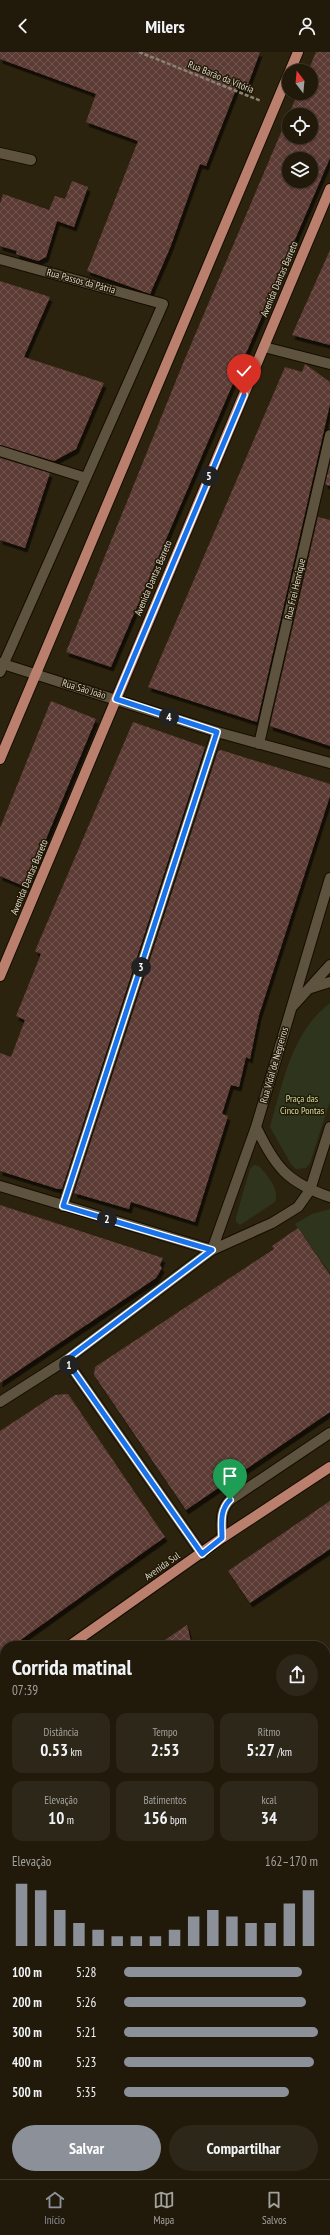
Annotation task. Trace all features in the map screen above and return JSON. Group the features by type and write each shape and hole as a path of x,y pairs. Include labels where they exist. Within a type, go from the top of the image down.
{"main road":[{"path":"293,64 298,52"},
{"path":"0,760 282,90"},
{"name":"Avenida Dantas Barreto","path":"0,976 330,189"},
{"name":"Avenida Sul","path":"76,1641 202,1554 222,1538 330,1467"}],"street":[{"path":"0,153 31,160"},
{"name":"Rua Passos da Pátria","path":"0,259 163,304 86,478"},
{"path":"264,347 330,364"},
{"name":"Rua Frei Henrique","path":"260,744 330,435"},
{"path":"0,451 86,478 1,666"},
{"name":"Rua São João","path":"1,666 36,674 217,732 330,764"},
{"path":"63,1206 217,732"},
{"name":"Rua Vidal de Negreiros","path":"212,1250 256,1127 330,878"},
{"path":"290,1009 330,966"},
{"path":"306,991 330,982"},
{"path":"256,1127 274,1163 285,1173 310,1190 330,1197"},
{"path":"0,1402 66,1360 212,1250 272,1223 298,1207 310,1190 330,1127"},
{"path":"0,1186 212,1250"},
{"path":"66,1360 202,1554"},
{"path":"222,1538 222,1513 224,1506 230,1500 330,1433"}],"path":[{"name":"Rua Barão da Vitória","path":"139,52 275,107"}],"green space":[{"name":"Praça das Cinco Pontas","path":"330,1003 330,1101 310,1163 306,1168 296,1169 291,1164 270,1127 284,1076 297,1044 317,1015"},
{"path":"254,1165 259,1166 272,1182 276,1192 275,1202 240,1225 236,1222 236,1217 250,1169"},
{"path":"330,1209 330,1273 295,1224 312,1214"}],"building":[{"path":"0,52 260,52 246,90 237,87 206,166 200,164 170,248 150,294 87,271 138,141 86,122 96,94 0,59"},
{"path":"316,52 330,52 330,158 318,186 318,152 282,152 282,188 317,188 111,667 66,652 184,361 282,131 282,144 318,144 318,108 292,108 295,100 318,100 318,64 311,64"},
{"path":"72,181 88,187 74,227 57,221 46,257 38,261 16,254 17,251 0,246 0,204 3,194 49,210 55,196 65,199"},
{"path":"330,250 330,345 292,335"},
{"path":"0,281 50,297 24,357 104,383 76,449 54,461 0,445"},
{"path":"305,364 330,382 330,404 257,722 148,687 285,367 302,372"},
{"path":"0,458 50,473 25,548 0,540"},
{"path":"330,464 330,486 325,484"},
{"path":"318,517 330,520 330,746 270,726"},
{"path":"51,701 96,719 26,887 0,876 0,828"},
{"path":"133,722 205,747 62,1189 58,1189 0,1171 0,1053 11,1057 25,1020 16,1016 41,954 35,951"},
{"path":"221,750 330,784 330,796 259,1015 250,1059 246,1057 239,1087 231,1085 222,1114 228,1116 195,1222 131,1202 129,1209 74,1193 218,751"},
{"path":"0,1205 163,1258 160,1265 162,1268 156,1278 0,1383"},
{"path":"298,1228 330,1275 330,1412 186,1510 94,1375 95,1367 274,1249 272,1246"},
{"path":"68,1394 165,1537 19,1641 0,1641 0,1431 55,1395"},
{"path":"330,1501 330,1549 250,1603 228,1571"},
{"path":"187,1625 191,1641 163,1641"}],"route":[{"path":"230,1500 224,1506 222,1513 222,1538 202,1554 66,1360 212,1250 63,1206 217,732 161,715 116,699 244,395"}]}
